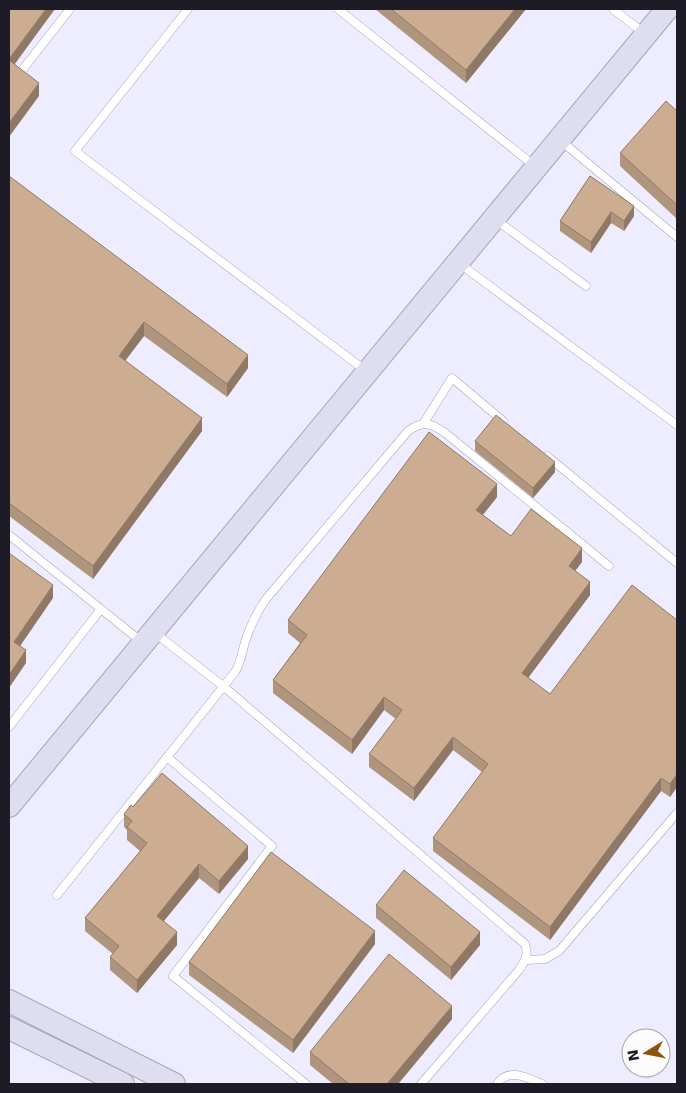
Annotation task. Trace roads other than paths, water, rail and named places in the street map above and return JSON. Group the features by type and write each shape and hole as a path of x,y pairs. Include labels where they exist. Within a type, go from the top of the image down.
{"street":[{"path":"9,806 667,9"},
{"path":"9,1001 174,1084"},
{"path":"9,1028 123,1084"}],"lane":[{"path":"23,70 70,9"},
{"path":"188,9 75,151 368,372"},
{"path":"338,9 537,168"},
{"path":"613,9 646,35"},
{"path":"560,140 677,237"},
{"path":"495,219 586,286"},
{"path":"458,263 677,425"},
{"path":"423,424 452,378 512,428"},
{"path":"57,895 241,663 256,613 266,599 408,431 415,426 432,424 444,432 609,566"},
{"path":"542,452 677,563"},
{"path":"9,535 101,609 223,686 525,944 528,950 526,960 519,970 421,1084"},
{"path":"9,727 101,609"},
{"path":"166,757 272,846 173,976 306,1084"},
{"path":"526,960 545,958 559,952 677,813"},
{"path":"497,1084 507,1076 521,1075 542,1084"}]}
